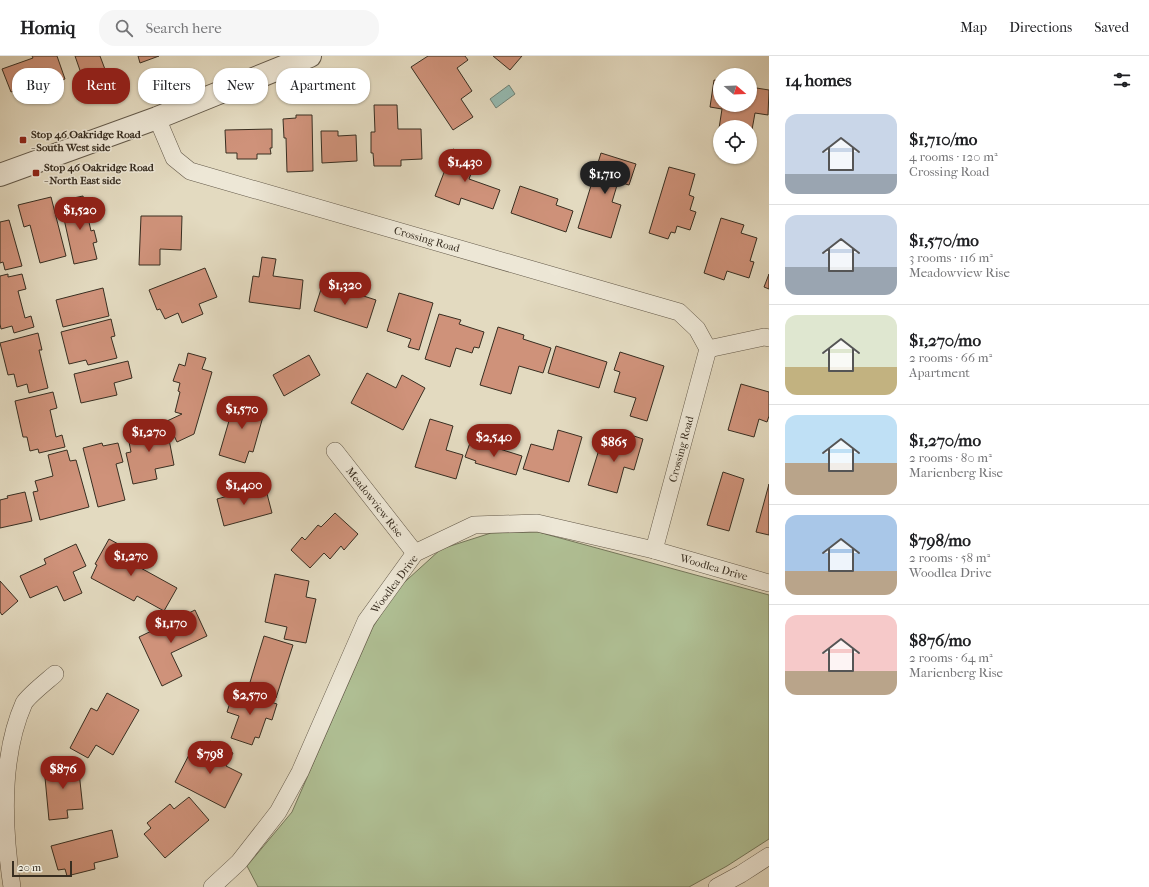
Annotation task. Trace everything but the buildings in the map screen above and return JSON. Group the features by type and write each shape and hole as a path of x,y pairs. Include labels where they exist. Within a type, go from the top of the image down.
{"street":[{"path":"0,175 157,118 310,56"},
{"name":"Crossing Road","path":"157,118 174,158 190,171 678,312 697,329 708,349 654,550"},
{"path":"708,349 764,337 769,338"},
{"name":"Meadowview Rise","path":"335,451 415,553"},
{"name":"Woodlea Drive","path":"212,887 239,862 278,812 300,772 366,621 415,553 474,525 537,523 654,550 769,583"},
{"path":"12,887 1,797 2,762 10,729 24,702 55,674"},
{"path":"717,887 745,880 769,856"}],"green space":[{"path":"538,532 769,595 769,839 727,866 689,887 258,887 247,866 292,812 373,627 397,589 441,549 491,533"}],"water":[{"path":"509,85 515,94 496,108 490,99"}],"place":[{"name":"Stop 46 Oakridge Road - South West side","path":"23,140"},
{"name":"Stop 46 Oakridge Road - North East side","path":"36,173"}]}
